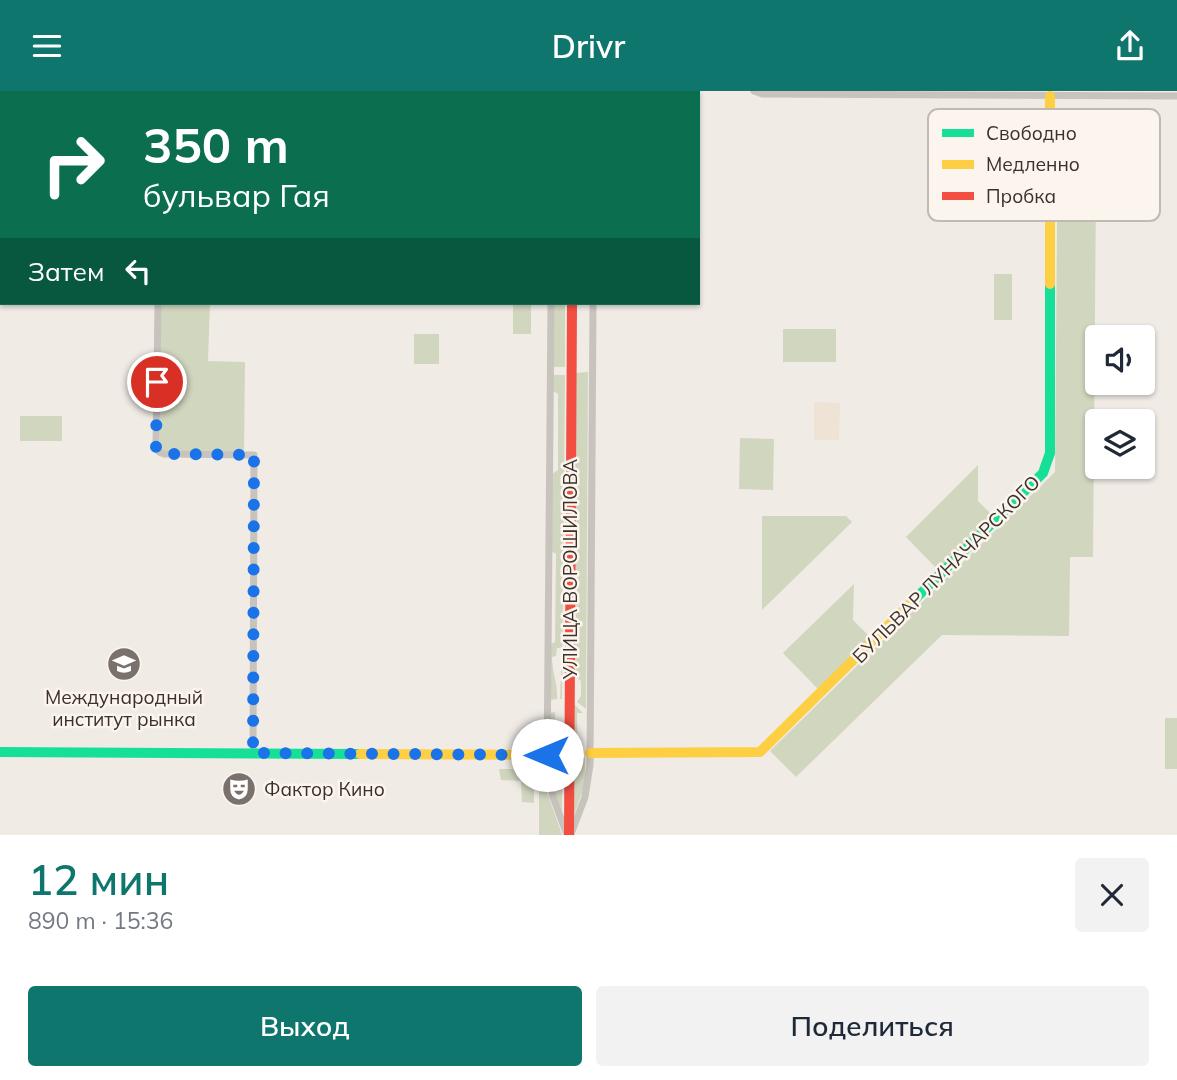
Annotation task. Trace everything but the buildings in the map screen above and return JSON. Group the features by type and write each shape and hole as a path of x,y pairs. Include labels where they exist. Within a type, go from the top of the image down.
{"street":[{"path":"372,91 397,91"},
{"path":"754,91 762,94 1177,96"},
{"name":"БУЛЬВАР ЛУНАЧАРСКОГО","path":"1049,96 1049,109"},
{"name":"БУЛЬВАР ЛУНАЧАРСКОГО","path":"590,753 760,752 1043,473 1050,453 1049,221"},
{"path":"158,305 156,447 159,452 254,455 253,753"},
{"path":"551,305 547,755 549,782 569,835"},
{"name":"УЛИЦА ВОРОШИЛОВА","path":"569,835 572,305"},
{"path":"569,835 589,781 593,305"},
{"path":"0,752 547,755"}],"green space":[{"path":"1057,221 1096,221 1095,325 1085,325 1085,395 1094,395 1094,409 1085,409 1085,479 1094,479 1093,557 1070,557 1069,636 942,635 796,777 770,751 1055,472"},
{"path":"994,274 1012,274 1012,320 994,320"},
{"path":"160,305 210,305 208,361 245,362 244,453 160,451"},
{"path":"513,305 531,305 531,334 513,334"},
{"path":"553,305 565,305 565,367 552,367"},
{"path":"783,329 836,329 836,362 783,362"},
{"path":"414,334 439,334 439,364 414,364"},
{"path":"588,372 586,709 577,702 581,696 581,681 575,676 576,373"},
{"path":"552,375 565,375 562,699 562,648 557,648 556,656 552,657 557,699 550,700 551,644 555,642 556,554 551,551 551,475 558,470 558,394 552,390"},
{"path":"20,416 62,416 62,441 20,441"},
{"path":"740,438 774,439 773,490 739,489"},
{"path":"978,465 978,501 995,518 940,572 906,537"},
{"path":"762,516 846,516 852,522 762,610"},
{"path":"854,584 853,620 872,639 819,690 783,653"},
{"path":"574,704 583,713 577,713 578,758 585,758 585,784 574,815"},
{"path":"555,712 555,726 560,726 563,733 562,815 551,764 550,713"},
{"path":"1165,718 1177,718 1177,769 1165,769"},
{"path":"539,757 544,762 546,789 562,835 539,835"},
{"path":"499,769 534,769 534,803 522,802 521,781 501,780"}],"shaded area":[{"path":"814,402 840,403 839,440 814,440"}],"traffic: fast":[{"path":"915,599 1043,473 1050,453 1050,284"},
{"path":"0,752 360,754"}],"traffic: slow":[{"path":"1050,96 1050,109"},
{"path":"1050,221 1050,284"},
{"path":"590,753 760,752 915,599"},
{"path":"360,754 547,755"}],"traffic: jam":[{"path":"569,835 572,305"}],"place":[{"name":"Международный институт рынка","path":"124,664"},
{"name":"Фактор Кино","path":"239,789"}],"route":[{"path":"157,382 156,447 159,452 254,455 253,753 547,755"}]}
